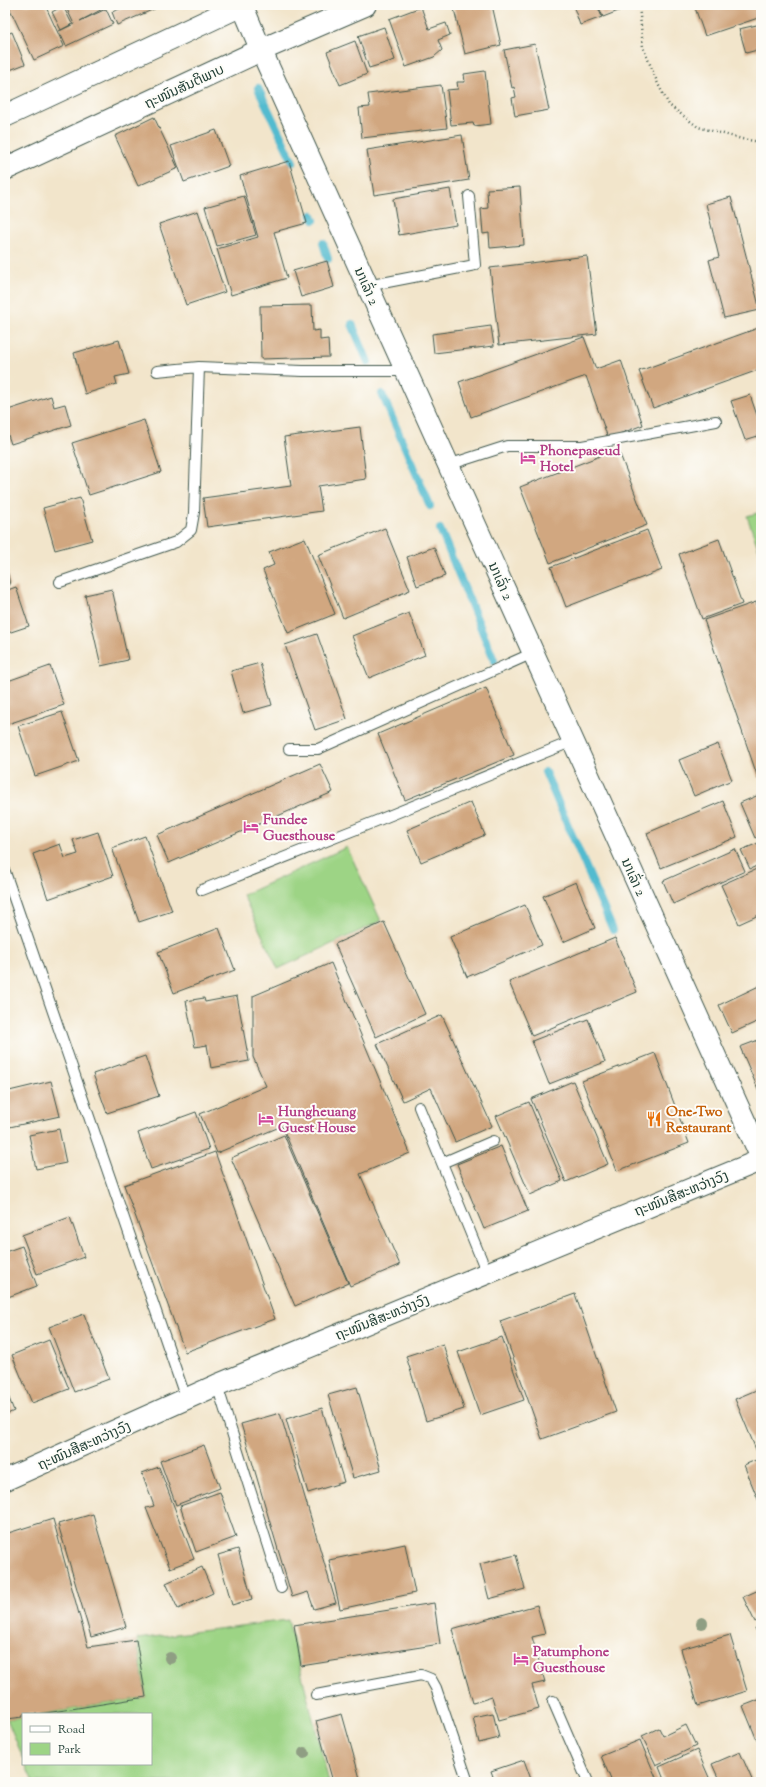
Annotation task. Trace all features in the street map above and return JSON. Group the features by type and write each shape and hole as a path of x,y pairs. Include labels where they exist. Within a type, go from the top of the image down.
{"street":[{"name":"ນາເລົ່າ 2","path":"242,5 761,1159"},
{"path":"5,116 242,5"},
{"name":"ຖະໜົນສັນຕິພາບ","path":"5,169 261,50 364,5"},
{"name":"ຖະໜົນສີສະຫວ່າງວົງ","path":"5,1480 217,1385 761,1159"}],"lane":[{"path":"368,286 474,265 469,196"},
{"path":"60,582 176,542 191,530 194,513 199,367"},
{"path":"156,372 199,367 303,371 406,371"},
{"path":"448,465 507,446 582,446 716,421"},
{"path":"289,749 318,749 533,653"},
{"path":"202,890 573,741"},
{"path":"5,872 186,1399"},
{"path":"419,1107 487,1273"},
{"path":"442,1164 493,1141"},
{"path":"217,1385 281,1588"},
{"path":"316,1695 421,1675 431,1679 436,1688 468,1782"},
{"path":"553,1700 588,1782"}],"path":[{"path":"639,5 643,47 658,84 669,105 698,126 742,139 761,142"}],"green space":[{"path":"761,512 761,556 747,516"},
{"path":"347,847 381,921 278,969 243,895"},
{"path":"288,1620 329,1782 33,1782 25,1765 152,1765 152,1713 46,1713 146,1697 137,1639"},
{"path":"22,1717 22,1756 7,1719"}],"building":[{"path":"8,5 45,5 64,46 34,60"},
{"path":"65,5 107,5 108,6 80,21 106,9 113,24 66,46 59,31 74,24"},
{"path":"129,5 159,5 159,7 117,25 112,12"},
{"path":"453,5 492,5 501,45 465,54"},
{"path":"573,5 597,5 602,17 580,25"},
{"path":"598,5 625,5 626,8 603,17"},
{"path":"694,5 758,5 761,17 705,36"},
{"path":"63,6 72,24 61,30 52,12"},
{"path":"421,7 429,29 446,23 450,35 438,40 442,50 434,57 406,67 389,19"},
{"path":"761,24 761,49 746,53 739,29"},
{"path":"384,27 395,60 369,68 358,36"},
{"path":"12,32 25,64 5,72 5,35"},
{"path":"355,41 367,74 340,85 327,52"},
{"path":"535,44 549,110 515,116 512,98 516,97 514,87 512,88 504,50"},
{"path":"485,71 491,124 474,126 473,123 451,125 447,90 458,89 457,82 465,82 464,74"},
{"path":"441,85 447,128 362,138 359,108 370,107 368,94"},
{"path":"154,117 178,168 138,186 115,136"},
{"path":"216,130 229,166 184,182 171,146"},
{"path":"462,135 469,180 374,195 367,150"},
{"path":"289,161 307,223 274,232 287,278 231,295 217,249 258,237 240,176"},
{"path":"520,187 524,245 490,248 489,233 483,234 481,209 488,208 487,189"},
{"path":"450,189 456,225 399,235 393,199"},
{"path":"244,196 256,235 217,246 205,207"},
{"path":"731,197 760,310 724,318 709,260 719,257 706,204"},
{"path":"198,211 225,292 186,305 159,224"},
{"path":"587,256 597,334 499,345 490,268"},
{"path":"327,261 334,287 301,297 293,271"},
{"path":"312,305 313,331 320,330 320,340 328,339 329,357 261,359 260,306"},
{"path":"491,326 494,346 434,353 432,334"},
{"path":"761,327 761,369 653,408 639,371"},
{"path":"584,337 596,369 621,360 643,425 608,438 586,376 471,417 459,382"},
{"path":"119,340 129,374 115,377 117,384 85,394 74,353"},
{"path":"750,395 761,427 761,435 745,440 731,401"},
{"path":"51,396 54,407 65,404 71,425 11,444 5,426 5,411"},
{"path":"144,420 161,472 89,495 72,443"},
{"path":"360,427 366,479 318,486 322,511 207,527 203,498 291,486 284,437"},
{"path":"618,449 647,525 550,563 520,487"},
{"path":"80,498 92,540 55,550 43,508"},
{"path":"385,528 410,590 343,618 318,555"},
{"path":"647,530 662,570 566,607 551,567"},
{"path":"305,538 335,614 288,633 263,570 274,565 269,552"},
{"path":"719,539 742,604 702,619 679,554"},
{"path":"434,547 445,576 417,586 407,557"},
{"path":"6,565 10,585 5,586 5,566"},
{"path":"16,587 29,626 5,634 5,591"},
{"path":"112,589 128,660 101,666 85,595"},
{"path":"756,602 761,617 761,777 758,778 704,620"},
{"path":"409,613 425,655 369,678 352,636"},
{"path":"317,634 347,719 315,730 285,645"},
{"path":"260,663 272,705 243,713 231,671"},
{"path":"50,666 64,705 5,725 5,682"},
{"path":"486,688 514,755 405,800 378,734"},
{"path":"62,712 79,761 35,776 18,726"},
{"path":"718,744 732,780 694,796 679,760"},
{"path":"320,764 333,792 169,863 157,835"},
{"path":"761,794 761,835 755,838 740,803"},
{"path":"723,801 737,837 661,868 647,833"},
{"path":"471,802 485,835 421,862 407,830"},
{"path":"98,832 113,876 48,899 33,854 60,844 65,858 78,854 73,840"},
{"path":"145,836 172,911 139,922 112,848"},
{"path":"761,842 761,864 750,869 741,850"},
{"path":"735,849 745,871 673,904 663,881"},
{"path":"761,867 761,914 739,924 721,885"},
{"path":"576,882 595,928 563,942 543,896"},
{"path":"525,905 542,945 467,977 450,937"},
{"path":"384,922 425,1014 376,1037 335,944"},
{"path":"219,928 235,970 174,993 158,952"},
{"path":"615,938 637,992 532,1036 509,982"},
{"path":"331,963 410,1153 360,1174 400,1265 350,1286 282,1126 217,1153 200,1114 266,1086 253,1057 253,996"},
{"path":"761,985 761,1020 732,1033 719,1005"},
{"path":"237,996 249,1061 211,1068 207,1045 195,1047 186,1001 204,998 205,1002"},
{"path":"442,1015 492,1126 455,1142 431,1088 403,1101 377,1044"},
{"path":"588,1019 605,1062 549,1084 532,1041"},
{"path":"761,1039 761,1096 740,1047"},
{"path":"655,1053 689,1143 617,1171 582,1081"},
{"path":"145,1056 159,1096 107,1113 93,1074"},
{"path":"51,1081 60,1116 5,1128 5,1092"},
{"path":"573,1081 608,1164 566,1182 531,1099"},
{"path":"529,1102 562,1181 530,1195 496,1116"},
{"path":"196,1112 209,1149 151,1169 138,1133"},
{"path":"59,1129 66,1163 36,1169 29,1135"},
{"path":"284,1135 348,1283 295,1306 231,1158"},
{"path":"501,1146 528,1211 484,1229 457,1164"},
{"path":"215,1152 275,1319 185,1352 124,1185"},
{"path":"70,1217 84,1257 37,1274 22,1235"},
{"path":"22,1246 37,1286 8,1297 5,1289 5,1252"},
{"path":"575,1294 616,1412 542,1439 500,1321"},
{"path":"84,1314 109,1379 74,1392 49,1327"},
{"path":"502,1337 524,1400 480,1415 458,1352"},
{"path":"49,1340 69,1389 32,1403 12,1355"},
{"path":"443,1344 464,1409 426,1421 406,1356"},
{"path":"357,1387 381,1470 353,1478 328,1395"},
{"path":"5,1388 14,1411 5,1415"},
{"path":"761,1388 761,1450 757,1452 735,1399"},
{"path":"322,1408 344,1482 308,1493 286,1419"},
{"path":"280,1413 336,1603 314,1609 308,1592 292,1597 241,1424"},
{"path":"204,1445 220,1488 176,1505 160,1461"},
{"path":"761,1458 761,1507 744,1465"},
{"path":"159,1467 194,1559 170,1568 146,1508 154,1506 142,1473"},
{"path":"220,1492 236,1537 196,1552 180,1506"},
{"path":"93,1514 126,1627 91,1637 58,1524"},
{"path":"53,1519 88,1647 136,1640 146,1697 46,1713 22,1713 22,1717 7,1719 5,1714 5,1534"},
{"path":"405,1544 415,1593 340,1609 329,1560"},
{"path":"238,1549 252,1599 232,1605 218,1555"},
{"path":"516,1555 525,1589 489,1599 480,1564"},
{"path":"202,1567 213,1593 178,1609 166,1583"},
{"path":"761,1589 761,1619 755,1622 743,1597"},
{"path":"434,1603 440,1644 301,1666 294,1625"},
{"path":"537,1605 545,1634 532,1637 545,1682 532,1685 539,1709 499,1720 492,1697 473,1703 452,1629"},
{"path":"761,1626 761,1641 755,1628"},
{"path":"730,1635 747,1691 698,1706 681,1649"},
{"path":"761,1699 761,1750 743,1706"},
{"path":"493,1713 499,1738 479,1743 473,1717"},
{"path":"342,1714 361,1782 333,1782 316,1721"},
{"path":"686,1725 696,1746 656,1765 642,1736 659,1728 663,1736"},
{"path":"640,1740 658,1782 612,1782 601,1756"},
{"path":"697,1750 711,1782 665,1782 659,1767"},
{"path":"740,1752 753,1782 720,1782 712,1764"},
{"path":"524,1760 532,1782 495,1782 491,1771"}],"waterway":[{"path":"258,88 293,162"},
{"path":"312,215 314,220"},
{"path":"323,243 328,259"},
{"path":"352,324 368,362"},
{"path":"382,394 430,506"},
{"path":"440,529 494,660"},
{"path":"545,772 613,930"}],"place":[{"name":"Phonepaseud Hotel","path":"528,458"},
{"name":"Fundee Guesthouse","path":"251,827"},
{"name":"Hungheuang Guest House","path":"266,1119"},
{"name":"One-Two Restaurant","path":"654,1119"},
{"name":"Patumphone Guesthouse","path":"521,1659"}]}
